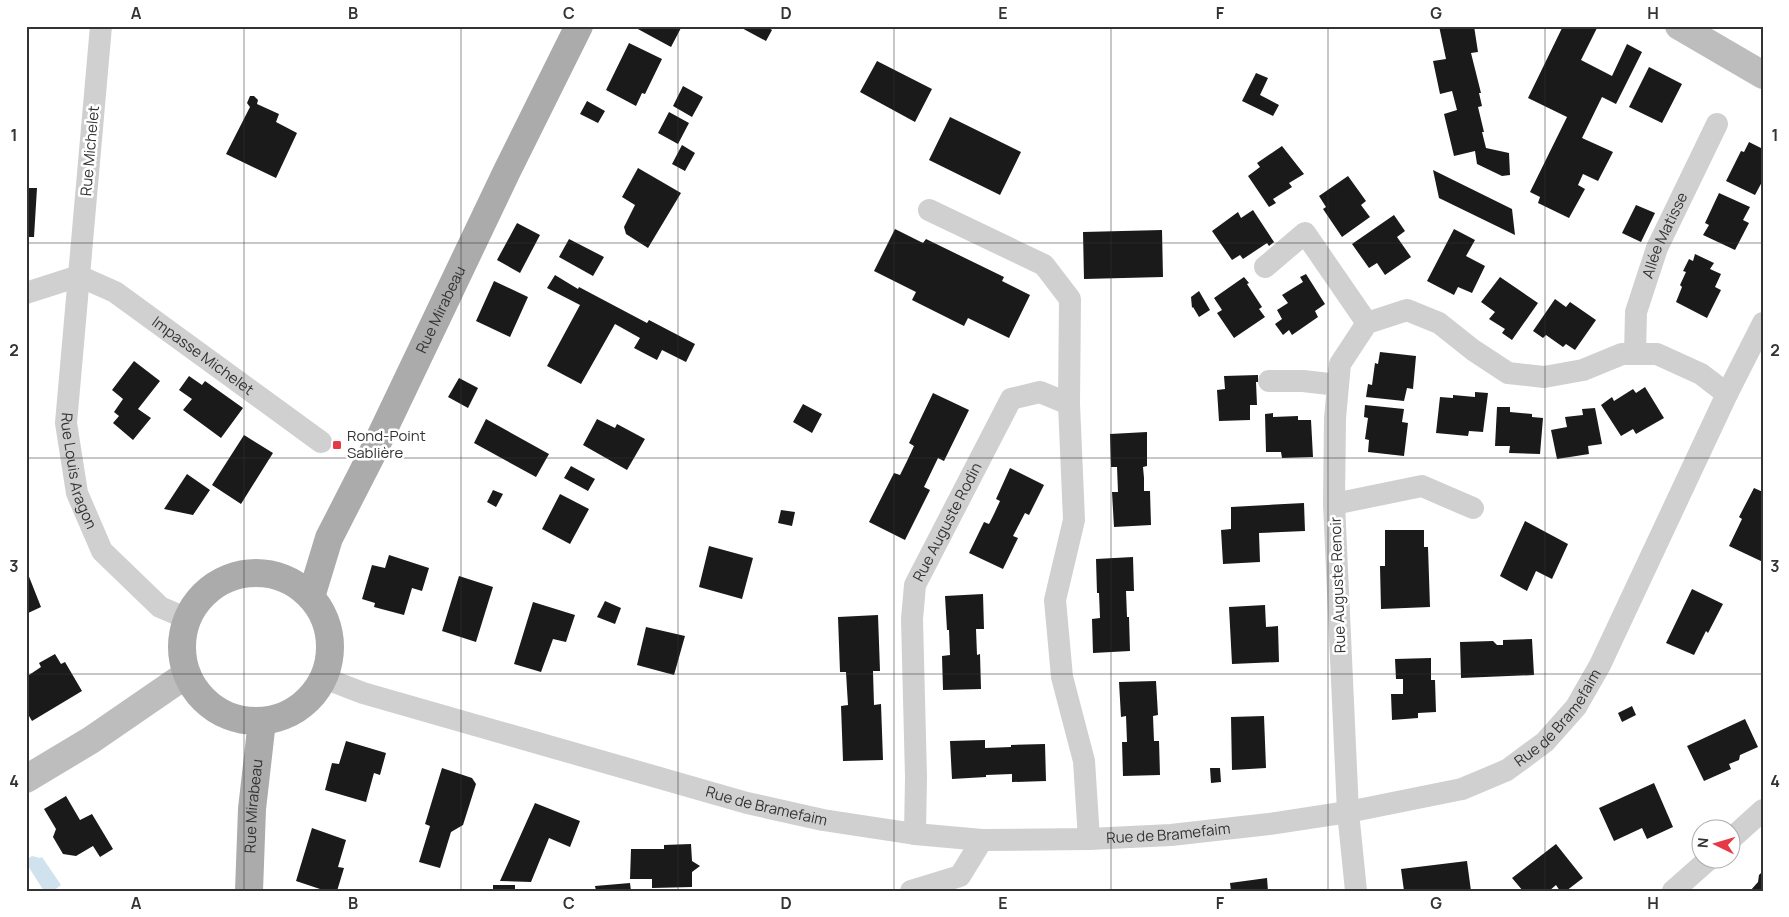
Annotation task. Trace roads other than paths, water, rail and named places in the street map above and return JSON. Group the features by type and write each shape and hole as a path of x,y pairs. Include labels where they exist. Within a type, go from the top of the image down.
{"main road":[{"name":"Rue Mirabeau","path":"311,597 329,538 372,454 507,171 580,26"},
{"path":"268,573 292,582 311,597 324,615 330,636 330,658 324,678 313,695 299,708 281,717 262,721 238,720 217,710 199,695 187,674 182,656 183,637 188,619 201,598 220,582 243,574 268,573"},
{"name":"Rue Mirabeau","path":"249,891 253,801 262,721"}],"street":[{"name":"Rue Michelet","path":"79,276 101,26"},
{"path":"1679,26 1763,75"},
{"name":"Allée Matisse","path":"1635,354 1636,312 1657,248 1717,124"},
{"path":"928,210 1044,265 1070,299 1069,404 1074,520 1055,600 1062,677 1084,761 1090,839"},
{"path":"1265,267 1305,232 1367,323"},
{"path":"26,293 79,276"},
{"name":"Impasse Michelet","path":"79,276 115,292 321,442"},
{"name":"Rue Louis Aragon","path":"79,276 66,423 78,493 102,551 160,607 188,619"},
{"path":"1334,504 1336,418 1340,364 1367,323 1407,310 1439,323 1473,350 1508,373 1544,378 1583,370 1622,354 1657,354 1701,374 1727,394"},
{"name":"Rue de Bramefaim","path":"324,678 363,693 748,804 823,820 915,834 982,840 1090,839 1171,835 1269,824 1348,812 1462,789 1507,770 1545,742 1576,707 1600,664 1727,394 1763,323"},
{"path":"1269,381 1303,381 1338,385"},
{"name":"Rue Auguste Rodin","path":"915,834 916,777 912,619 915,585 1010,399 1040,392 1069,404"},
{"name":"Rue Auguste Renoir","path":"1356,891 1348,812 1334,504 1422,486 1473,508"},
{"path":"26,779 90,740 187,674"},
{"path":"1742,829 1763,810"},
{"path":"911,891 960,876 982,840"},
{"path":"1673,891 1697,870"}],"water":[{"path":"32,856 42,857 61,885 53,891 44,891 26,863 26,860"}],"place":[{"name":"Rond-Point Sablière","path":"337,445"}]}
